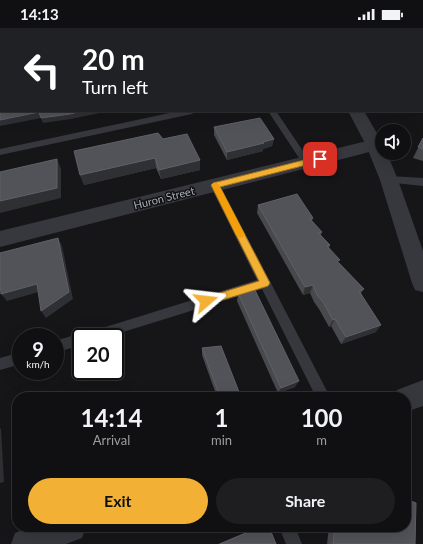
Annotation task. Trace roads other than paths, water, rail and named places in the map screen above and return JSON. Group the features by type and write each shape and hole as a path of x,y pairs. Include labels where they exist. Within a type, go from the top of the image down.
{"street":[{"path":"357,112 375,145"},
{"name":"Huron Street","path":"0,239 375,145"},
{"path":"381,160 423,283"},
{"path":"411,397 423,393"},
{"path":"26,544 58,532"}],"lane":[{"path":"0,152 187,112"},
{"path":"273,112 306,162"},
{"path":"389,180 423,182"},
{"path":"215,185 320,392"},
{"path":"118,328 265,283"},
{"path":"0,364 12,361"},
{"path":"289,532 294,544"}]}
